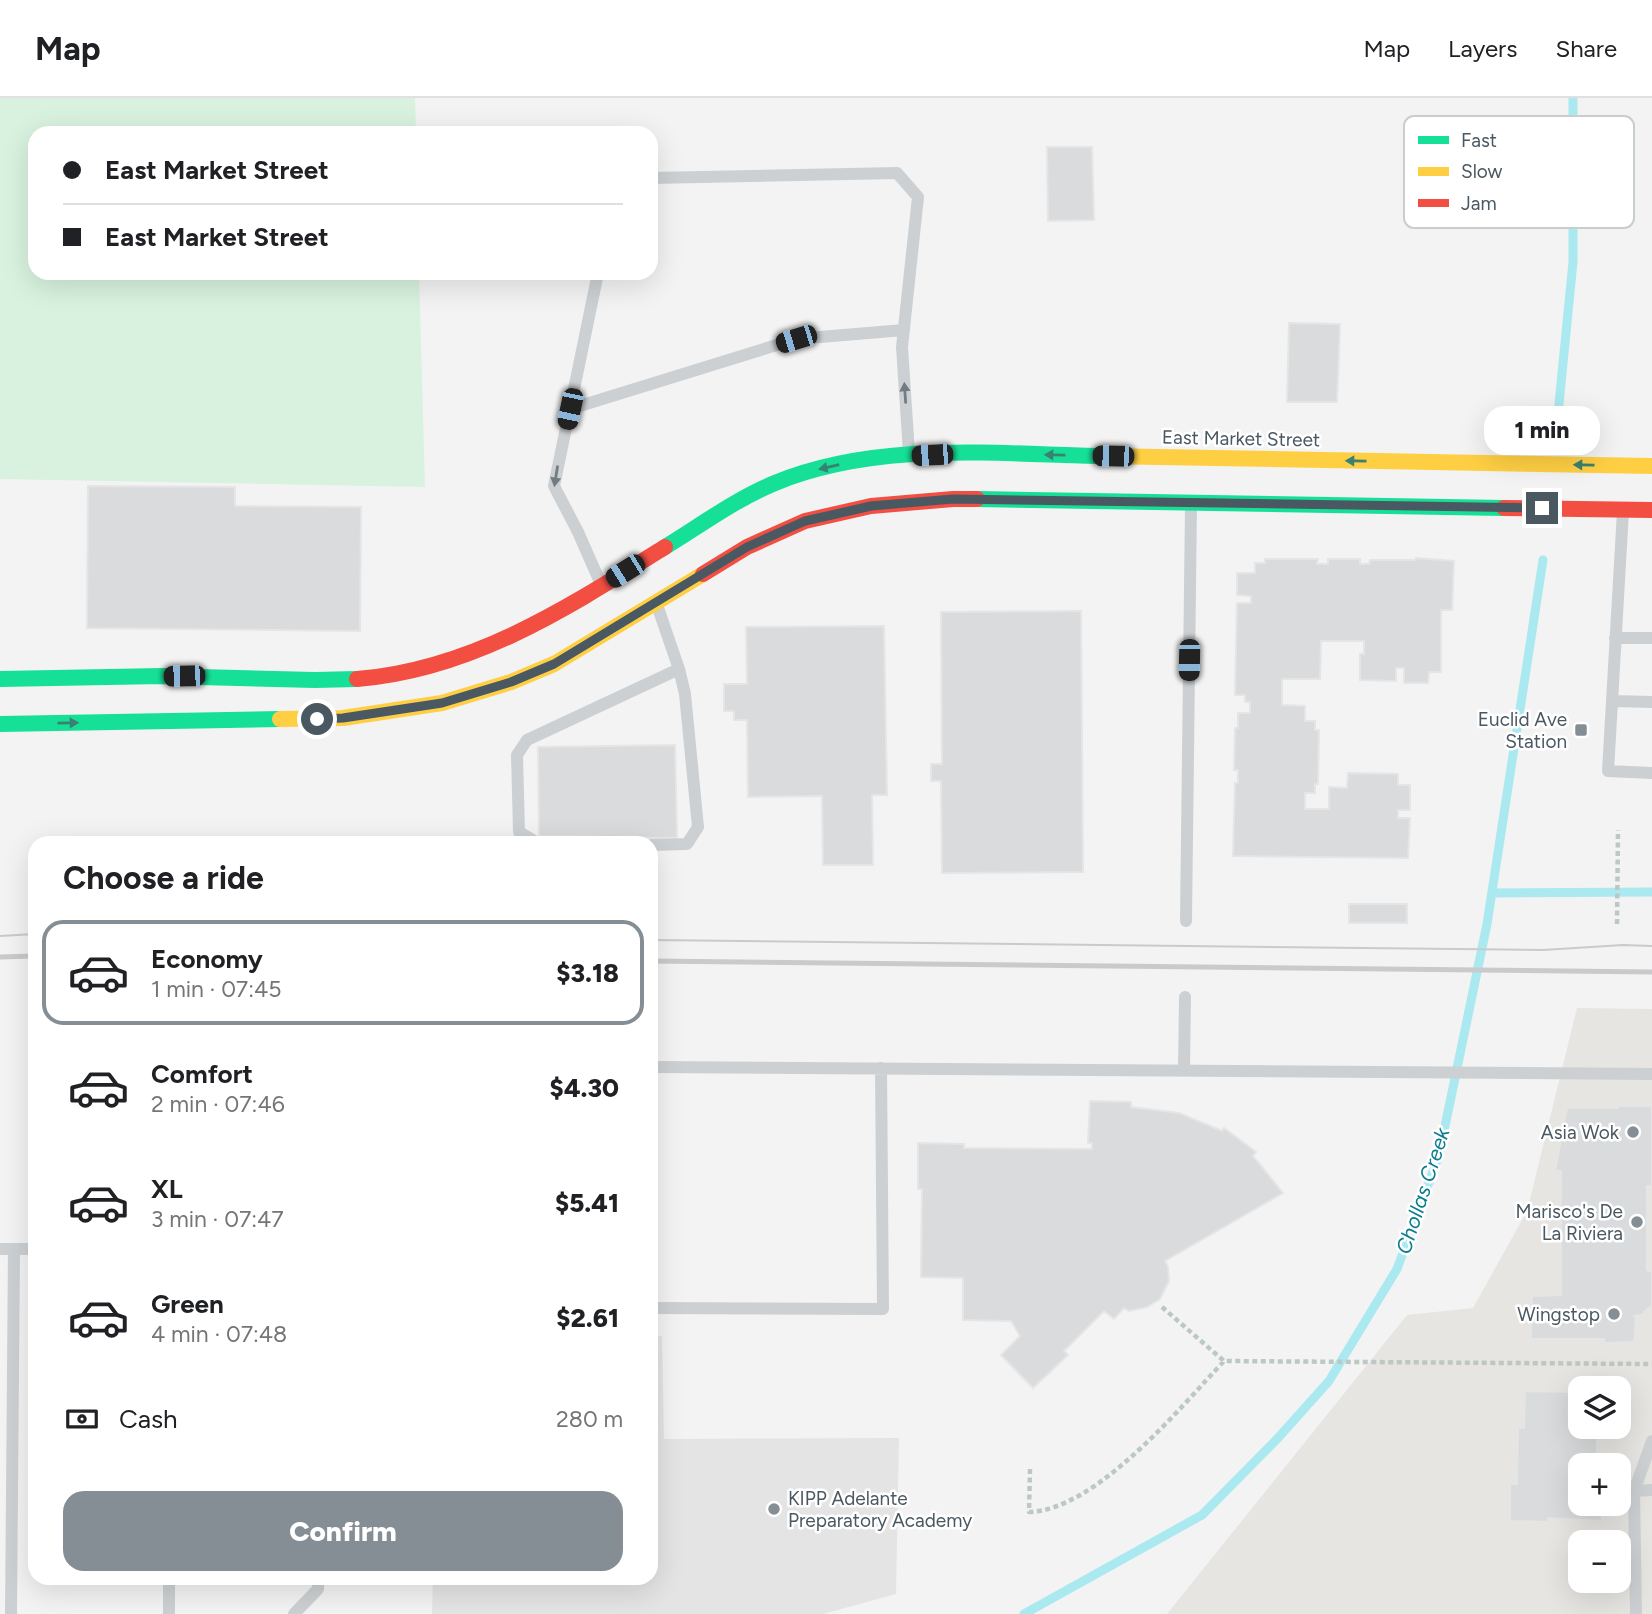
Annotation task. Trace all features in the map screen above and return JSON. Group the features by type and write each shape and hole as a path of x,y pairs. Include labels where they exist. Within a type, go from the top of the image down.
{"main road":[{"name":"East Market Street","path":"0,678 184,676 332,681 388,677 443,664 512,637 602,586 744,499 788,478 833,465 955,453 1192,463 1628,471 1652,466"},
{"path":"0,724 343,718 442,703 511,682 554,664 747,547 805,521 871,506 953,499 1191,498 1624,504 1652,510"}],"lane":[{"path":"658,178 897,173 918,197 902,347 909,456"},
{"path":"597,280 554,486 602,586"},
{"path":"570,409 796,339 904,330"},
{"path":"1186,921 1191,498"},
{"path":"1624,504 1608,771 1652,773"},
{"path":"655,602 679,668 685,694 698,827 687,844 658,845"},
{"path":"1615,638 1652,638"},
{"path":"526,836 519,832 517,755 527,740 679,668"},
{"path":"1613,701 1652,702"},
{"path":"1184,1070 1185,997"},
{"path":"658,1067 1652,1074"},
{"path":"658,1308 883,1309 881,1068"},
{"path":"0,1249 28,1249"},
{"path":"11,1614 14,1249"},
{"path":"1636,1614 1634,1491 1652,1441"},
{"path":"1634,1491 1652,1490"},
{"path":"169,1585 169,1614"},
{"path":"294,1614 318,1589 318,1585"}],"path":[{"path":"1617,924 1618,830"},
{"path":"1162,1307 1224,1361 1652,1364"},
{"path":"1030,1469 1029,1512 1051,1510 1096,1485 1154,1438 1224,1361"}],"shaded area":[{"path":"1577,1008 1652,1009 1652,1614 1167,1614 1407,1315 1473,1308 1527,1211"},
{"name":"KIPP Adelante Preparatory Academy","path":"658,1336 662,1336 664,1439 899,1438 896,1594 823,1614 432,1614 433,1585 658,1585"}],"green space":[{"path":"0,98 415,98 416,126 28,126 28,280 419,280 425,487 0,479"}],"building":[{"path":"1047,147 1092,147 1094,220 1048,221"},
{"path":"1289,323 1340,324 1337,402 1287,402"},
{"path":"88,486 235,487 235,506 361,507 360,631 87,628"},
{"path":"1416,558 1454,561 1452,610 1441,610 1441,672 1429,672 1428,683 1404,683 1404,668 1396,668 1396,681 1360,680 1360,654 1364,654 1364,641 1321,641 1320,679 1282,679 1282,705 1305,706 1305,721 1315,721 1315,730 1319,730 1318,784 1315,784 1315,793 1305,793 1305,809 1329,809 1329,787 1347,788 1348,773 1398,774 1398,785 1410,785 1410,810 1398,810 1398,818 1410,818 1408,858 1233,856 1235,783 1238,783 1238,770 1234,770 1235,728 1238,728 1238,713 1250,713 1250,702 1245,702 1245,695 1235,695 1237,603 1251,603 1251,596 1237,595 1237,573 1255,573 1255,563 1265,563 1265,559 1318,559 1317,564 1328,564 1328,559 1360,559 1360,564 1369,564 1370,560"},
{"path":"1081,611 1083,872 942,873 941,781 931,781 931,764 942,764 941,612"},
{"path":"884,626 887,795 872,795 873,865 823,865 822,796 748,797 747,720 734,720 734,711 724,711 724,684 747,684 746,627"},
{"path":"675,745 677,838 539,836 538,747"},
{"path":"1349,904 1407,904 1407,923 1349,923"},
{"path":"1090,1101 1131,1102 1131,1107 1179,1113 1222,1131 1224,1128 1256,1152 1253,1156 1283,1193 1165,1261 1169,1281 1160,1299 1147,1307 1129,1311 1124,1308 1114,1319 1104,1311 1064,1351 1068,1355 1033,1388 1001,1355 1020,1336 1011,1321 963,1320 963,1278 921,1277 922,1189 918,1189 918,1143 964,1144 964,1148 1092,1149 1092,1143 1088,1143"},
{"path":"1652,1106 1652,1186 1647,1186 1647,1270 1652,1272 1652,1308 1644,1312 1645,1314 1634,1316 1634,1342 1604,1343 1604,1339 1531,1339 1532,1296 1561,1295 1561,1171 1555,1171 1567,1108"},
{"path":"1525,1391 1568,1392 1568,1439 1597,1439 1597,1453 1568,1453 1568,1516 1602,1516 1602,1521 1548,1518 1548,1522 1510,1521 1510,1484 1517,1484 1518,1428 1524,1428"}],"waterway":[{"path":"1573,98 1573,116"},
{"path":"1557,424 1573,262 1573,228"},
{"name":"Chollas Creek","path":"1024,1614 1202,1515 1278,1438 1329,1381 1397,1269 1439,1155 1487,924 1543,560"},
{"path":"1492,893 1652,892"}],"tram line":[{"path":"0,936 28,934"},
{"path":"658,940 1543,950 1652,946"}],"railway":[{"path":"0,957 28,956"},
{"path":"658,961 1652,972"}],"traffic: fast":[{"path":"665,547 761,489 814,470 854,461 937,453 1102,456"},
{"path":"977,499 1504,508"},
{"path":"0,679 162,676 357,679"},
{"path":"0,724 280,719"}],"traffic: slow":[{"path":"1102,456 1652,466"},
{"path":"280,719 343,718 442,703 511,682 554,664 703,574"}],"traffic: jam":[{"path":"703,574 747,547 805,521 871,506 977,499"},
{"path":"1504,508 1652,510"},
{"path":"357,679 399,673 480,649 556,613 665,547"}],"place":[{"name":"Euclid Ave Station","path":"1581,730"},
{"name":"Asia Wok","path":"1633,1132"},
{"name":"Marisco's De La Riviera","path":"1637,1222"},
{"name":"Wingstop","path":"1614,1314"},
{"name":"KIPP Adelante Preparatory Academy","path":"774,1509"}],"route":[{"path":"317,719 343,718 442,703 511,682 554,664 747,547 805,521 871,506 953,499 1542,508"}]}
